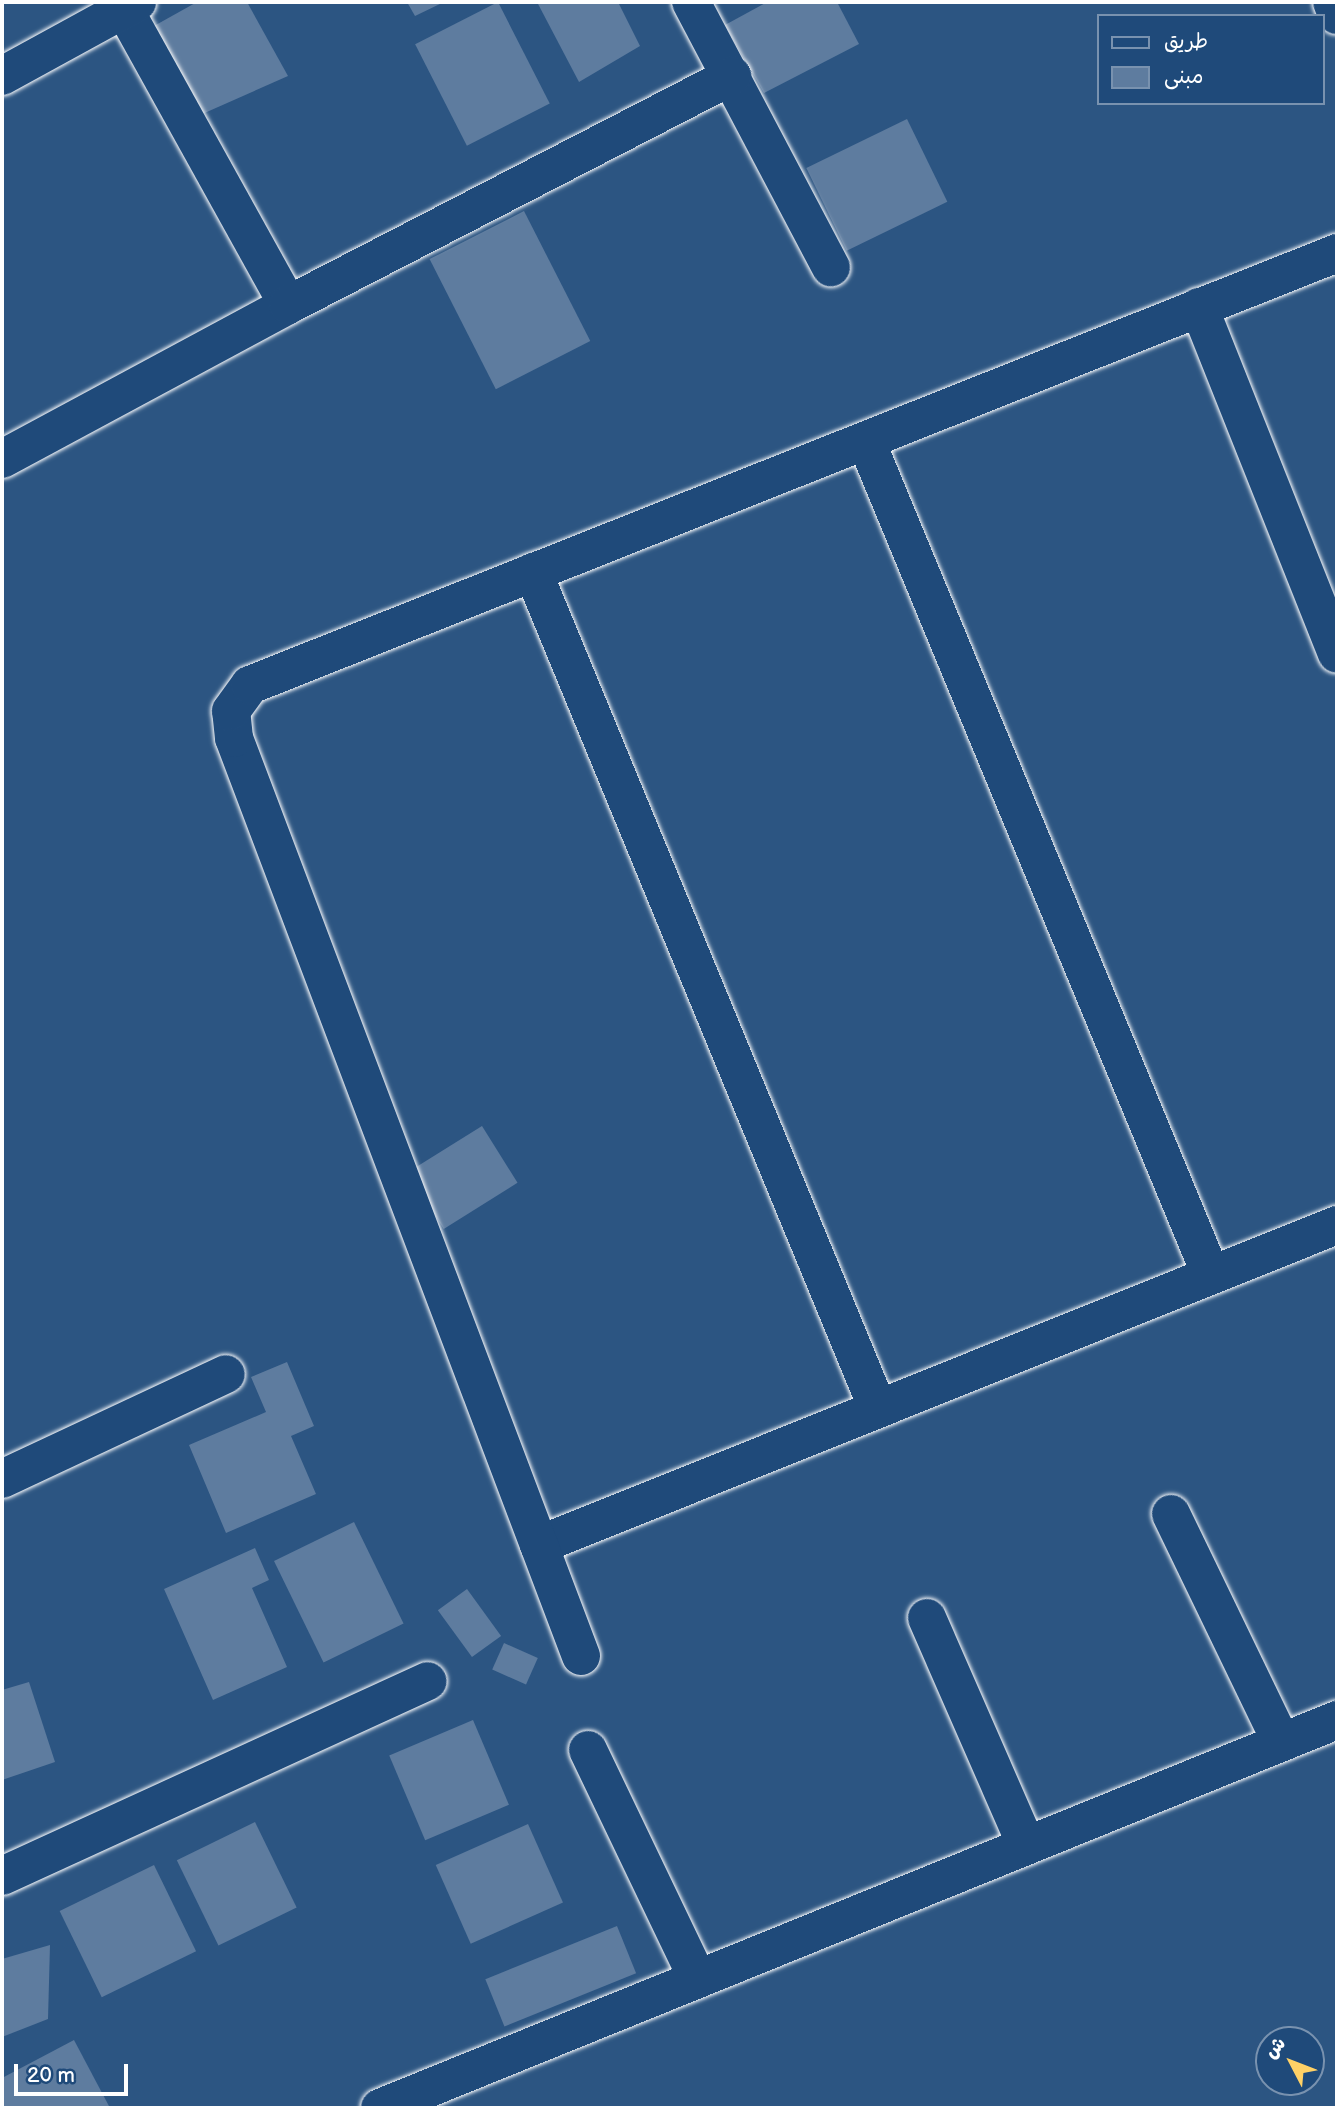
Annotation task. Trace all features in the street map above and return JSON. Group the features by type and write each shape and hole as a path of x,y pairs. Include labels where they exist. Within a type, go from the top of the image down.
{"street":[{"path":"691,2 831,267"},
{"path":"1332,2 1337,15"},
{"path":"2,76 130,5 288,305"},
{"path":"2,459 288,305 732,76"},
{"path":"581,1656 234,738 231,712 250,685 1337,253"},
{"path":"1199,307 1337,653"},
{"path":"866,440 1211,1275"},
{"path":"533,572 878,1409"},
{"path":"539,1545 1337,1225"},
{"path":"2,1479 226,1374"},
{"path":"1171,1514 1281,1742"},
{"path":"927,1618 1026,1845"},
{"path":"2,1876 427,1682"},
{"path":"380,2108 697,1977 1337,1720"},
{"path":"589,1750 697,1977"}],"building":[{"path":"197,2 247,2 288,76 200,115 154,26"},
{"path":"407,2 444,2 415,16"},
{"path":"498,2 550,104 467,146 415,44"},
{"path":"537,2 618,2 640,46 579,82"},
{"path":"767,2 837,2 859,44 764,93 725,25"},
{"path":"907,119 947,202 847,251 806,168"},
{"path":"524,211 590,341 496,389 430,259"},
{"path":"482,1126 518,1183 444,1229 408,1172"},
{"path":"287,1362 314,1426 291,1436 316,1494 226,1533 189,1445 266,1412 251,1377"},
{"path":"354,1522 404,1624 324,1663 274,1561"},
{"path":"255,1548 269,1580 252,1588 287,1667 213,1700 164,1589"},
{"path":"467,1589 501,1636 472,1657 438,1610"},
{"path":"504,1643 538,1658 526,1685 492,1669"},
{"path":"29,1682 55,1762 2,1780 2,1690"},
{"path":"473,1720 509,1805 425,1840 389,1756"},
{"path":"255,1822 297,1907 218,1946 177,1860"},
{"path":"528,1824 563,1903 471,1944 436,1865"},
{"path":"154,1865 196,1951 102,1997 60,1911"},
{"path":"617,1926 636,1973 504,2026 485,1979"},
{"path":"50,1945 48,2019 2,2037 2,1959"},
{"path":"74,2040 110,2108 2,2108 2,2078"}]}
